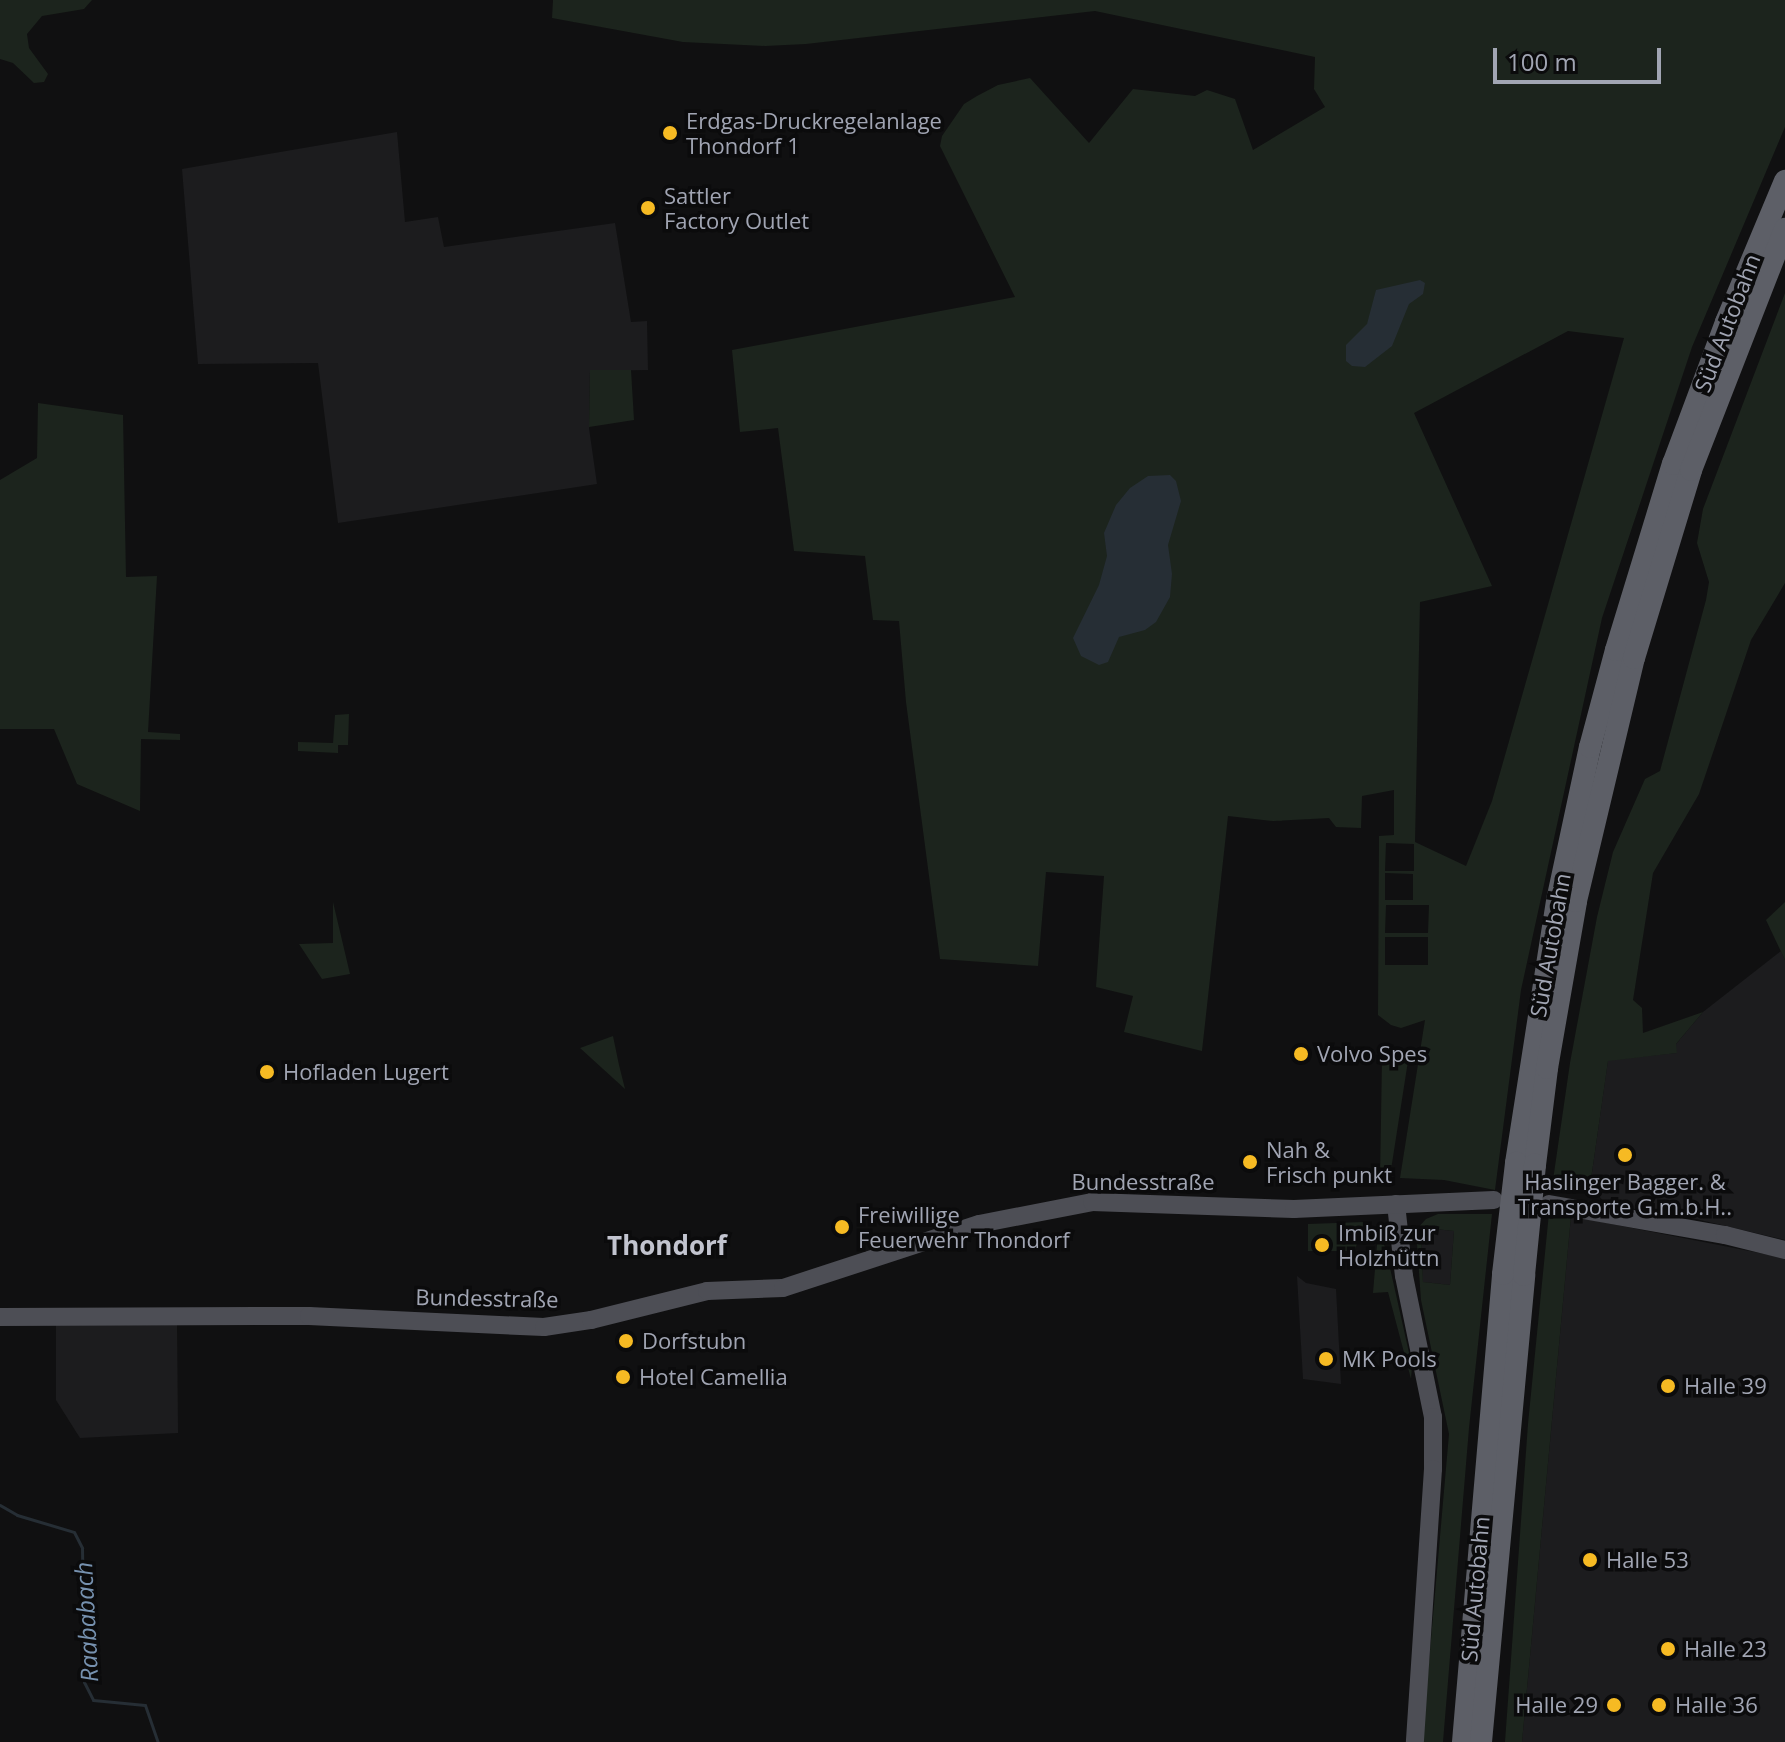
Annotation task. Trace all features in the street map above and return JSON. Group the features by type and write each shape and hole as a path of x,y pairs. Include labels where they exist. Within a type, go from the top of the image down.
{"highway":[{"name":"Süd Autobahn","path":"1463,1742 1558,896 1612,664 1673,464 1726,322 1785,181"},
{"name":"Süd Autobahn","path":"1526,1164 1547,1068 1576,901 1634,658 1691,470 1785,229"},
{"name":"Süd Autobahn","path":"1481,1742 1514,1274"}],"main road":[{"name":"Bundesstraße","path":"0,1317 309,1316 544,1327 591,1320 707,1291 783,1288 979,1224 1046,1208 1130,1202 1294,1209 1494,1200"},
{"path":"1396,1204 1404,1276 1433,1417 1433,1469 1415,1742"},
{"path":"1549,1204 1725,1235 1785,1250"}],"shaded area":[{"path":"0,0 92,0 84,9 42,16 27,34 29,48 48,74 44,82 34,83 13,63 0,59"},
{"path":"553,0 1785,0 1785,127 1692,347 1602,618 1521,990 1495,1190 1444,1180 1400,1178 1425,1020 1401,1028 1378,1015 1379,836 1394,835 1394,790 1362,796 1361,828 1336,827 1329,818 1273,821 1228,816 1202,1051 1124,1032 1133,996 1096,987 1104,876 1046,872 1038,966 940,959 906,702 899,621 873,620 865,556 794,551 778,428 740,432 732,350 1015,297 940,146 942,136 964,104 998,85 1030,78 1089,143 1133,89 1195,96 1207,90 1235,99 1253,150 1325,107 1314,89 1315,57 1095,11 765,46 683,42 552,18","holes":["1568,331 1624,338 1492,801 1466,866 1415,842 1420,602 1492,586 1414,413","1386,843 1414,844 1414,871 1385,871","1385,873 1413,874 1413,900 1385,900","1386,905 1429,905 1428,933 1385,933","1385,937 1428,937 1428,965 1385,965"]},
{"path":"397,132 405,222 438,217 444,247 615,223 631,322 647,321 648,370 590,371 589,428 597,484 338,523 318,363 198,364 182,169"},
{"path":"1420,280 1425,283 1423,294 1409,304 1392,346 1365,367 1352,366 1346,361 1346,345 1367,324 1376,290"},
{"path":"1785,293 1785,583 1751,640 1699,794 1653,873 1633,1000 1642,1008 1643,1033 1703,1012 1676,1044 1677,1053 1608,1061 1590,1186 1552,1187 1570,1063 1597,917 1613,852 1645,779 1660,771 1709,582 1697,543 1703,509"},
{"path":"590,370 631,370 634,420 589,427"},
{"path":"38,403 123,415 126,577 157,576 148,732 180,734 180,740 141,739 140,811 77,784 54,729 0,729 0,480 37,458"},
{"path":"1170,475 1176,481 1181,501 1168,545 1172,574 1170,597 1156,622 1145,630 1119,637 1108,662 1099,665 1081,656 1073,638 1099,585 1107,556 1104,533 1116,505 1130,488 1148,476"},
{"path":"349,714 348,745 338,745 338,753 298,751 298,742 333,743 335,715"},
{"path":"333,902 350,974 322,979 299,944 333,943"},
{"path":"1785,902 1785,960 1766,920"},
{"path":"1781,951 1785,960 1785,1240 1696,1219 1606,1204 1590,1186 1608,1060 1676,1053 1676,1044 1703,1012"},
{"path":"613,1036 619,1065 625,1089 580,1048"},
{"path":"1390,1047 1400,1049 1408,1061 1390,1176 1380,1181 1382,1059"},
{"path":"1549,1213 1571,1216 1522,1742 1505,1742 1528,1424"},
{"path":"1438,1214 1492,1214 1469,1428 1443,1742 1422,1742 1449,1434 1421,1300 1416,1230 1426,1219","holes":["1426,1228 1454,1231 1450,1285 1423,1282 1421,1232"]},
{"path":"1571,1216 1785,1258 1785,1742 1522,1742"},
{"path":"1364,1222 1375,1227 1380,1234 1386,1250 1412,1366 1411,1379 1388,1292 1373,1293 1378,1233 1360,1231 1355,1251 1308,1251 1308,1224"},
{"path":"1426,1228 1454,1231 1450,1285 1423,1282 1421,1232"},
{"path":"1297,1276 1306,1283 1336,1289 1341,1384 1303,1379"},
{"path":"56,1321 177,1322 178,1433 80,1438 56,1400"}],"waterway":[{"name":"Raababach","path":"0,1505 17,1515 74,1532 82,1548 84,1682 93,1700 145,1705 158,1742"}],"place":[{"name":"Erdgas-Druckregelanlage Thondorf 1","path":"670,133"},
{"name":"Sattler Factory Outlet","path":"648,208"},
{"name":"Volvo Spes","path":"1301,1054"},
{"name":"Hofladen Lugert","path":"267,1072"},
{"name":"Haslinger Bagger. & Transporte G.m.b.H..","path":"1625,1155"},
{"name":"Nah & Frisch punkt","path":"1250,1162"},
{"name":"Freiwillige Feuerwehr Thondorf","path":"842,1227"},
{"name":"Imbiß zur Holzhüttn","path":"1322,1245"},
{"name":"Dorfstubn","path":"626,1341"},
{"name":"MK Pools","path":"1326,1359"},
{"name":"Hotel Camellia","path":"623,1377"},
{"name":"Halle 39","path":"1668,1386"},
{"name":"Halle 53","path":"1590,1560"},
{"name":"Halle 23","path":"1668,1649"},
{"name":"Halle 29","path":"1614,1705"},
{"name":"Halle 36","path":"1659,1705"}],"district":[{"name":"Thondorf","path":"667,1246"}]}
